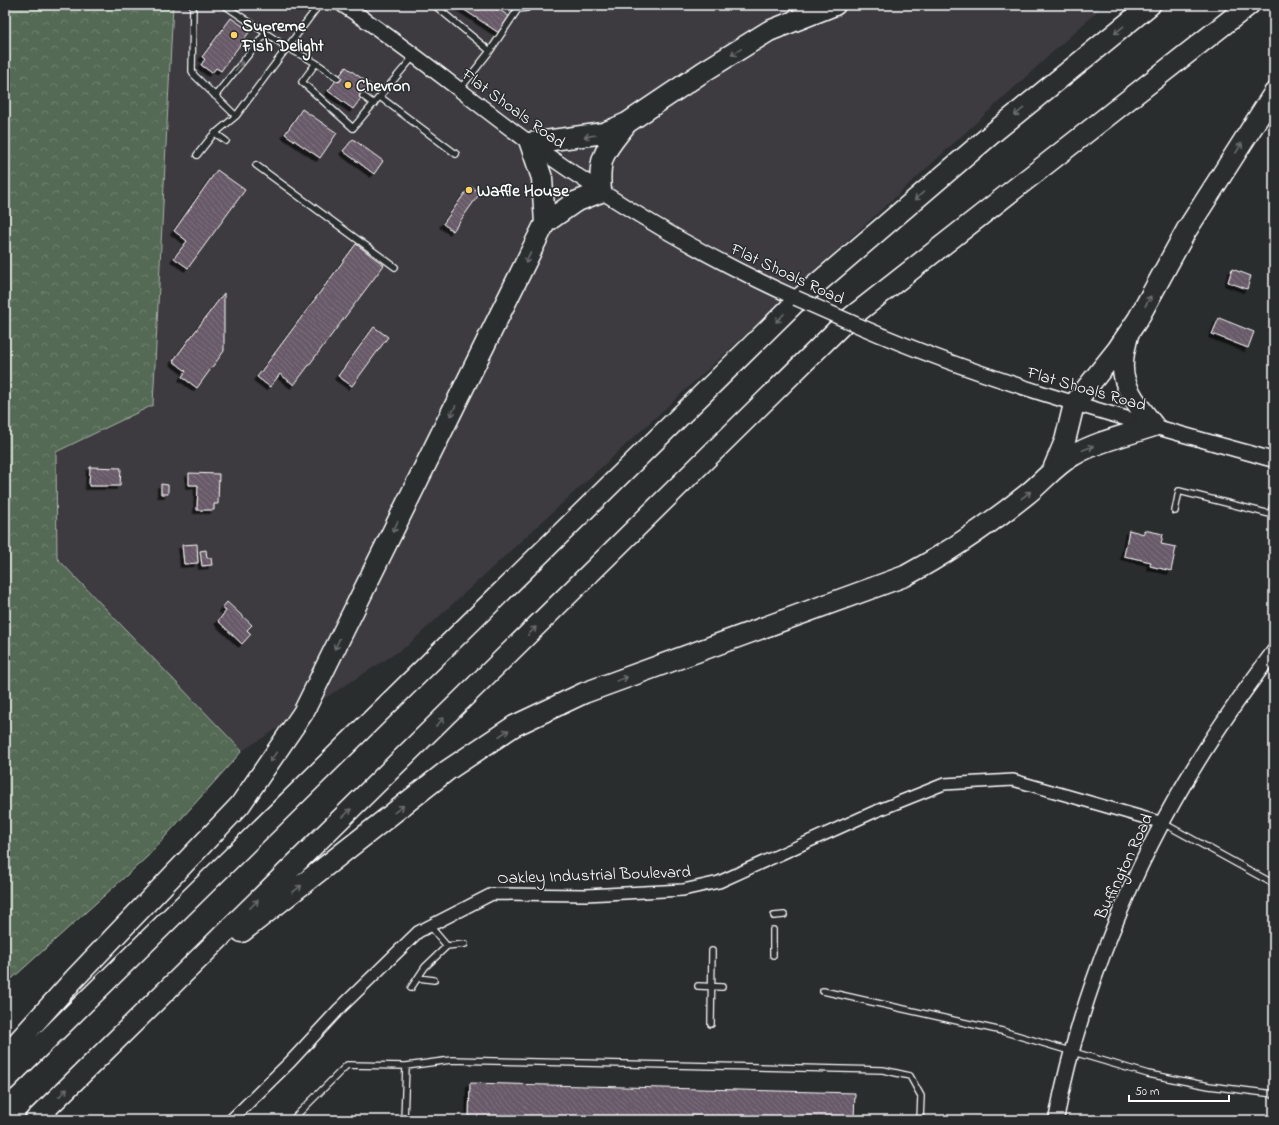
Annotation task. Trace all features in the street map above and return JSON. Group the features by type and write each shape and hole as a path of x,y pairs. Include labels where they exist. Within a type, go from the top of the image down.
{"highway":[{"path":"545,223 542,178 530,143 604,133 627,123 703,72 769,31 835,5"},
{"path":"5,1081 799,299 994,132 1150,5"},
{"path":"35,1120 845,322 1249,5"},
{"path":"1054,467 1064,441 1074,404 1087,390 1138,319 1186,231 1274,93"},
{"path":"5,1056 75,978 240,805 303,713 545,223 575,202 600,192 599,171 602,155 627,123"},
{"path":"167,991 448,770 514,726 584,693 905,576 944,555 982,530 1033,490 1054,467 1087,448 1154,426 1138,405 1123,378 1123,363 1128,334"}],"street":[{"name":"Flat Shoals Road","path":"343,5 357,10 459,90 530,143 600,192 751,278 921,352 1074,404 1274,460"},
{"name":"Buffington Road","path":"1056,1120 1061,1094 1087,1000 1114,927 1163,823 1198,760 1235,704 1274,651"},
{"name":"Oakley Industrial Boulevard","path":"231,1120 290,1062 343,1005 418,932 492,894 586,895 676,891 719,882 874,812 944,784 1013,780 1163,823"}],"lane":[{"path":"193,5 192,70 194,75 236,116"},
{"path":"224,5 288,48 316,63 338,78"},
{"path":"197,155 215,132 236,116 288,48 318,5"},
{"path":"434,5 490,51"},
{"path":"459,90 490,51 518,9 527,8 529,5"},
{"path":"769,31 799,13"},
{"path":"215,96 266,33"},
{"path":"316,63 302,82 353,128 414,56"},
{"path":"362,96 374,104"},
{"path":"380,97 456,154"},
{"path":"215,132 226,141"},
{"path":"256,165 395,267"},
{"path":"1175,511 1180,491 1270,514 1274,503"},
{"path":"1163,823 1274,884"},
{"path":"774,916 784,915"},
{"path":"430,926 447,946"},
{"path":"773,930 773,955"},
{"path":"411,988 425,967 447,946 465,944"},
{"path":"711,1024 712,951"},
{"path":"418,978 434,980"},
{"path":"698,986 722,987"},
{"path":"823,991 1002,1031 1148,1074 1209,1086 1274,1094"},
{"path":"292,1120 347,1065 406,1066 451,1060 883,1070 910,1076 921,1096 920,1120"},
{"path":"404,1120 406,1066"}],"shaded area":[{"path":"173,5 1104,5 407,646 242,751 57,558 56,452 153,405"}],"green space":[{"path":"5,5 173,5 153,405 56,452 57,558 242,751 147,857 5,985"}],"building":[{"path":"457,5 492,5 510,17 499,33"},
{"path":"231,18 250,31 221,71 216,68 212,73 201,65 205,59 202,57"},
{"path":"346,67 371,85 353,109 328,91"},
{"path":"302,109 337,133 320,158 285,134"},
{"path":"353,139 383,161 374,174 343,151"},
{"path":"217,170 245,190 188,268 174,258 187,241 174,231"},
{"path":"470,186 480,193 453,231 443,224"},
{"path":"356,244 384,265 294,385 280,374 270,387 257,377"},
{"path":"1232,269 1251,276 1247,289 1228,282"},
{"path":"224,293 224,351 197,388 182,377 186,371 173,361"},
{"path":"1219,318 1254,332 1248,348 1212,334"},
{"path":"374,327 388,337 352,386 338,376"},
{"path":"90,467 121,468 120,486 89,486"},
{"path":"189,473 219,474 218,504 214,504 214,510 197,510 198,485 189,485"},
{"path":"161,484 168,485 168,494 161,494"},
{"path":"1129,530 1144,534 1144,530 1163,534 1161,544 1176,547 1171,571 1150,566 1151,562 1124,556"},
{"path":"197,544 198,563 184,564 182,545"},
{"path":"206,550 207,558 211,558 212,565 202,566 200,551"},
{"path":"227,602 252,625 247,630 251,634 242,644 218,621 226,611 222,608"},
{"path":"470,1083 855,1093 854,1120 469,1120"}],"place":[{"name":"Supreme Fish Delight","path":"234,35"},
{"name":"Chevron","path":"348,85"},
{"name":"Waffle House","path":"469,190"}]}
